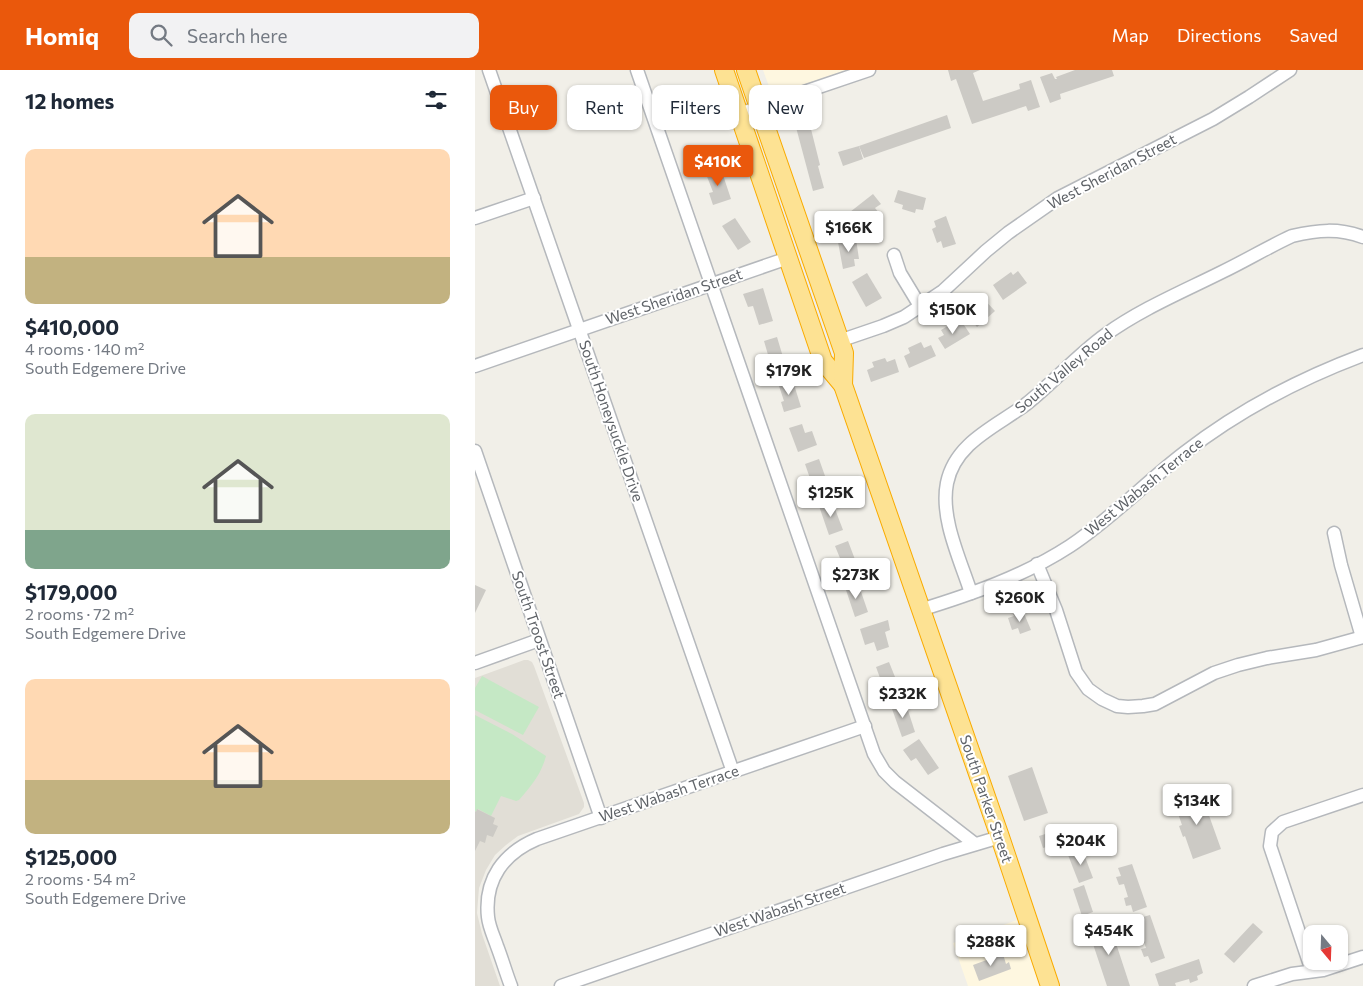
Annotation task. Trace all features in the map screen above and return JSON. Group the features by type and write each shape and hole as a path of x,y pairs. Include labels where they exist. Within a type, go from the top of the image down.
{"highway":[{"name":"South Parker Street","path":"724,70 729,85"},
{"name":"South Parker Street","path":"746,70 751,85"},
{"name":"South Parker Street","path":"739,114 823,361 843,385"},
{"name":"South Parker Street","path":"767,130 843,353 843,385 1000,836 1050,986"}],"street":[{"name":"South Honeysuckle Drive","path":"489,70 733,772"},
{"path":"637,70 874,754 884,771 895,782 975,844"},
{"path":"822,86 869,70"},
{"name":"West Sheridan Street","path":"839,341 904,317 943,291 987,250 1046,206 1084,184 1213,119 1290,70"},
{"path":"739,114 749,110"},
{"path":"475,218 534,198"},
{"name":"South Valley Road","path":"971,593 946,517 945,499 951,470 970,443 1036,396 1090,346 1129,319 1155,305 1293,236 1312,231 1329,231 1349,232 1363,237"},
{"path":"894,255 900,273 921,306"},
{"name":"West Sheridan Street","path":"475,366 788,258"},
{"name":"West Wabash Terrace","path":"921,610 1001,582 1068,547 1095,529 1207,435 1274,394 1363,355"},
{"name":"South Troost Street","path":"475,451 601,818"},
{"path":"1037,564 1076,672 1088,689 1102,699 1117,706 1143,706 1155,704 1214,673 1238,665 1316,650 1363,637 1334,533"},
{"path":"475,663 539,640"},
{"name":"West Wabash Terrace","path":"511,986 489,922 487,904 491,885 499,866 525,844 865,726"},
{"path":"1312,971 1270,846 1272,832 1283,822 1363,795"},
{"name":"West Wabash Street","path":"561,986 1000,836"},
{"path":"1255,986 1292,974 1323,970 1363,957"}],"shaded area":[{"path":"763,70 848,70 802,85 768,85"},
{"path":"524,660 532,662 534,666 584,807 579,814 518,836 495,855 486,870 479,888 477,913 482,934 500,986 475,986 475,678"},
{"path":"1017,920 1040,986 968,986 953,943"}],"green space":[{"path":"482,676 539,707 523,735 475,710 475,688"},
{"path":"475,715 512,734 546,756 538,775 519,800 516,801 501,796 491,816 478,809 475,811"}],"building":[{"path":"948,70 980,70 973,73 983,101 1020,89 1019,84 1031,80 1040,107 1028,111 1026,106 972,124 956,79 951,81"},
{"path":"1075,70 1112,70 1114,76 1060,94 1061,99 1050,103 1040,77 1052,73 1055,79 1057,79 1056,77"},
{"path":"947,115 951,128 864,158 859,146"},
{"path":"797,130 811,130 824,188 813,191"},
{"path":"859,146 863,159 843,166 838,152"},
{"path":"721,169 731,199 713,205 709,193 713,192 706,174"},
{"path":"898,190 926,198 923,210 916,209 915,213 902,209 903,205 894,202"},
{"path":"873,194 881,204 875,208 879,213 867,222 864,217 858,222 850,212"},
{"path":"946,216 956,244 943,248 941,241 937,243 932,229 936,227 934,221"},
{"path":"735,218 751,242 738,250 722,226"},
{"path":"856,239 859,259 854,259 855,266 843,269 838,242"},
{"path":"1018,271 1027,283 1003,300 993,285 1011,272 1013,275"},
{"path":"867,273 882,298 866,307 852,282"},
{"path":"763,288 773,321 759,325 753,306 748,307 743,294"},
{"path":"981,296 995,311 977,327 968,316 975,311 970,306"},
{"path":"962,322 970,334 945,349 938,338 944,335 941,330 953,323 955,327"},
{"path":"777,337 783,357 789,355 793,366 771,373 769,366 771,365 764,341"},
{"path":"921,342 924,348 931,345 936,356 909,368 904,356 910,353 908,348"},
{"path":"885,358 887,362 895,359 899,372 871,382 867,370 874,367 872,362"},
{"path":"792,378 801,407 784,412 781,402 784,401 778,383"},
{"path":"802,424 805,433 812,431 817,445 798,452 789,428"},
{"path":"819,459 830,490 813,496 809,485 812,484 805,464"},
{"path":"832,501 843,530 829,535 819,506"},
{"path":"848,541 859,570 843,576 838,564 842,563 835,546"},
{"path":"858,583 868,612 855,617 845,587"},
{"path":"475,585 486,590 475,613"},
{"path":"1023,611 1031,630 1020,634 1018,628 1012,630 1008,618 1014,616 1013,614"},
{"path":"888,620 890,630 885,632 889,647 877,651 874,642 865,645 860,629"},
{"path":"889,662 901,692 887,697 876,667"},
{"path":"905,701 915,732 902,737 891,706"},
{"path":"919,739 939,768 928,775 916,758 911,761 903,750"},
{"path":"1032,767 1048,813 1024,821 1008,776"},
{"path":"1201,793 1221,849 1193,859 1185,836 1183,837 1179,826 1182,825 1174,802"},
{"path":"477,809 495,818 493,824 498,826 493,837 487,835 485,843 480,841 475,851 475,811"},
{"path":"1058,830 1062,842 1043,848 1039,836"},
{"path":"1082,849 1093,878 1079,883 1068,855"},
{"path":"1132,864 1147,907 1133,912 1131,905 1126,906 1124,898 1128,897 1124,884 1119,885 1116,877 1121,876 1118,868"},
{"path":"1084,885 1093,912 1082,916 1073,889"},
{"path":"1150,915 1165,958 1151,963 1148,956 1144,957 1141,949 1146,948 1141,934 1137,936 1134,928 1139,926 1136,919"},
{"path":"1109,922 1130,986 1107,986 1088,929"},
{"path":"1253,923 1263,932 1234,963 1224,954"},
{"path":"1003,954 1006,964 1009,962 1011,969 979,981 973,965"},
{"path":"1199,959 1203,973 1197,976 1198,980 1190,983 1189,979 1175,983 1176,986 1159,986 1155,974"}]}
